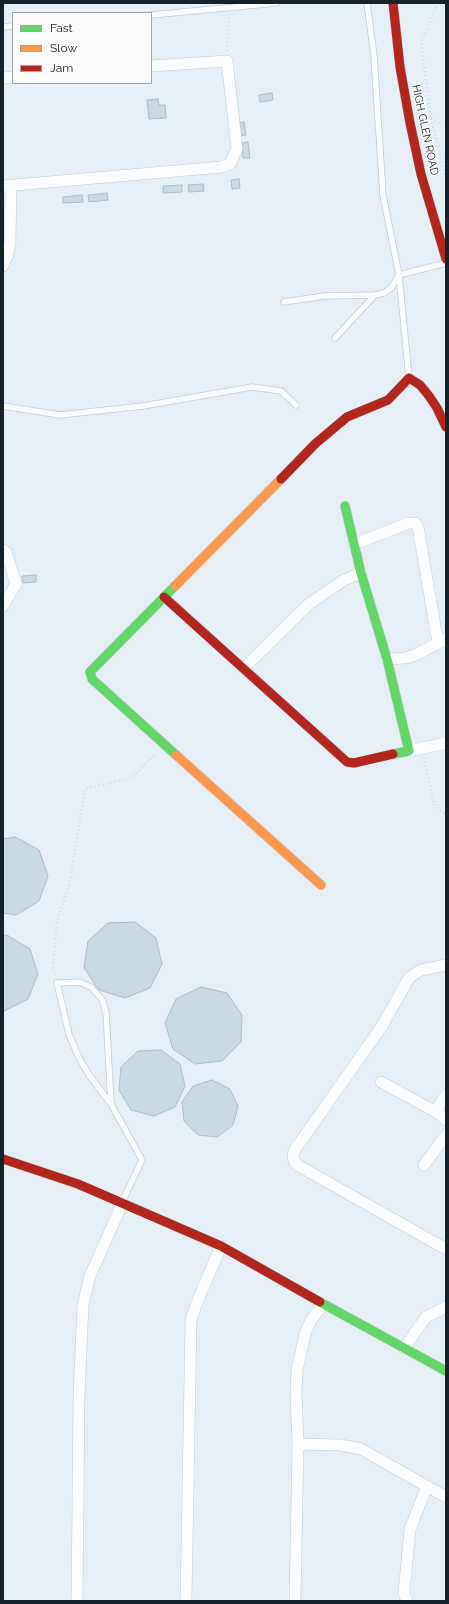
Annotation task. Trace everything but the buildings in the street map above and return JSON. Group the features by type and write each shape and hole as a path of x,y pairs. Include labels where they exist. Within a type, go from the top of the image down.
{"street":[{"name":"HIGH GLEN ROAD","path":"392,3 400,67 421,174 446,259"},
{"path":"3,266 8,254 10,242 7,186 222,167 230,164 237,149 227,62 152,66"},
{"path":"321,885 165,745 89,674 91,670 314,444 347,416 388,400 409,378 420,385 429,396 437,408 446,427"},
{"path":"345,506 361,573 387,658 408,751"},
{"path":"354,544 409,523 415,523 418,527 442,641 406,658 387,658"},
{"path":"3,550 6,552 16,584 3,606"},
{"path":"244,668 309,604 344,580 361,573"},
{"path":"164,597 347,762 354,763 446,743"},
{"path":"446,965 421,970 409,978 382,1026 294,1151 293,1157 294,1161 299,1166 446,1249"},
{"path":"381,1082 442,1116"},
{"path":"442,1116 439,1106 446,1095"},
{"path":"424,1165 446,1135"},
{"path":"3,1159 78,1184 221,1246 446,1371"},
{"path":"77,1601 79,1396 83,1305 90,1276 122,1204"},
{"path":"186,1601 191,1320 221,1246"},
{"path":"295,1601 298,1444 296,1393 297,1370 305,1334 310,1322 323,1304"},
{"path":"404,1348 426,1317 446,1307"},
{"path":"298,1444 341,1445 361,1449 446,1497"},
{"path":"407,1601 404,1593 410,1529 427,1486"}],"lane":[{"path":"152,14 277,3"},
{"path":"367,3 374,56 383,196 399,275 409,378"},
{"path":"284,302 324,296 376,295 384,293 391,288 399,275 446,263"},
{"path":"336,338 376,295"},
{"path":"3,406 60,415 143,406 252,387 281,391 296,405"},
{"path":"111,1104 106,1012 102,998 91,986 79,982 56,983 69,1034 78,1056 89,1075 111,1104 142,1160 122,1204"}],"path":[{"path":"438,3 421,42 431,119 446,179"},
{"path":"227,62 229,8"},
{"path":"431,119 446,127"},
{"path":"56,983 54,969 57,921 68,886 85,789 131,778 165,745"},
{"path":"422,747 434,804 446,815"}],"traffic: fast":[{"path":"345,506 361,573 387,659 409,751 393,754"},
{"path":"175,586 90,672 92,679 176,755"},
{"path":"320,1302 446,1371"}],"traffic: slow":[{"path":"175,586 281,479"},
{"path":"176,755 321,885"}],"traffic: jam":[{"path":"393,3 400,67 410,123 421,174 446,259"},
{"path":"281,479 315,444 347,417 388,400 409,378 420,385 429,396 437,408 446,427"},
{"path":"164,597 347,762 354,763 393,754"},
{"path":"3,1159 78,1184 221,1246 320,1302"}]}
